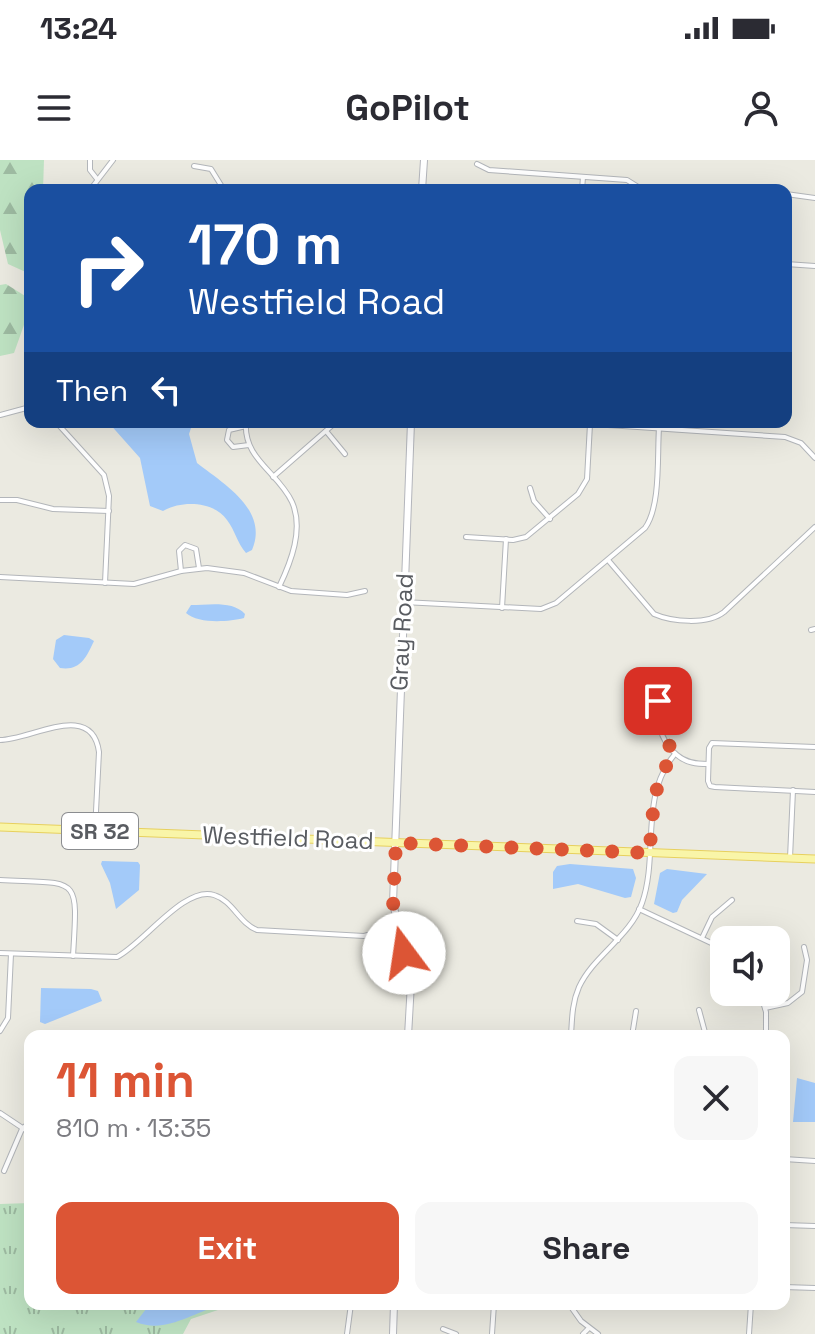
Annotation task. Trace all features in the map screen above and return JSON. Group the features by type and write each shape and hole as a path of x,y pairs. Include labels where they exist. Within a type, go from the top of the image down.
{"main road":[{"name":"Westfield Road","path":"0,827 815,859"}],"street":[{"path":"90,160 90,170 97,180"},
{"path":"94,184 113,160"},
{"path":"422,184 424,160"},
{"path":"477,164 489,170 627,180 633,184"},
{"path":"194,166 211,169 220,184"},
{"path":"582,184 583,177"},
{"path":"792,195 815,198"},
{"path":"792,264 815,266"},
{"path":"0,415 24,409"},
{"path":"61,428 104,475 109,490 105,583"},
{"path":"235,428 229,430 227,440 233,447 249,445"},
{"path":"247,428 249,445 291,500 295,515 293,553 279,587"},
{"path":"273,477 329,428"},
{"name":"Gray Road","path":"408,1030 411,983 393,903 411,428"},
{"path":"466,537 526,537 550,519 584,486 590,428"},
{"path":"403,602 548,608 645,528 653,515 659,428 785,437 801,443 815,458"},
{"path":"326,431 345,454"},
{"path":"530,488 534,501 550,519"},
{"path":"0,500 17,500 53,509 109,511"},
{"path":"608,560 654,614 663,618 708,620 724,612 815,527"},
{"path":"502,608 506,539"},
{"path":"181,571 179,551 185,545 196,549 199,568"},
{"path":"0,577 139,583 199,568 237,571 297,592 347,595 365,591"},
{"path":"662,695 655,709 657,719 675,754 695,764 708,764"},
{"path":"0,740 22,738 70,724 89,732 97,742 99,752 95,831"},
{"path":"815,747 716,742 709,748 708,764 708,781 712,787 815,792"},
{"path":"571,1030 572,1010 579,987 639,909 647,886 654,802 662,772 675,754"},
{"path":"790,858 793,790"},
{"path":"0,880 58,883 69,888 76,907 73,956"},
{"path":"0,953 114,958 188,899 202,893 220,897 243,922 257,930 364,936 397,927"},
{"path":"702,938 712,917 732,900"},
{"path":"639,909 710,942"},
{"path":"577,921 596,924 618,940"},
{"path":"766,1030 765,1008 788,1003 802,992 807,960 804,947"},
{"path":"0,1031 8,1018 11,954"},
{"path":"699,1010 704,1030"},
{"path":"633,1030 636,1011"},
{"path":"0,1113 22,1129 4,1171"},
{"path":"790,1159 815,1161"},
{"path":"790,1225 815,1226"},
{"path":"790,1287 815,1288"},
{"path":"347,1334 350,1310"},
{"path":"393,1334 394,1310"},
{"path":"492,1334 494,1310"},
{"path":"574,1310 598,1334"},
{"path":"749,1334 751,1310"},
{"path":"583,1334 589,1328"},
{"path":"443,1329 456,1334"}],"green space":[{"path":"0,160 44,160 43,184 24,184 24,271 8,264 0,230"},
{"path":"6,284 24,295 24,325 14,353 0,356 0,285"},
{"path":"24,1203 24,1310 218,1310 191,1319 183,1334 0,1334 0,1204"}],"water":[{"path":"113,428 191,428 189,434 197,463 231,489 249,510 256,536 252,550 246,553 227,520 214,509 188,504 163,511 150,506 140,458"},
{"path":"191,605 227,605 245,614 244,618 205,620 186,613"},
{"path":"64,635 94,641 85,658 77,665 60,668 53,659 56,640"},
{"path":"102,861 138,862 140,865 139,890 116,909 110,883 101,864"},
{"path":"570,864 633,869 636,878 631,897 625,898 578,884 553,889 553,872 557,866"},
{"path":"667,869 707,874 673,913 654,904 660,873"},
{"path":"41,988 91,989 98,991 102,1001 45,1024 40,1022"},
{"path":"797,1078 815,1083 815,1122 793,1122"},
{"path":"145,1310 206,1310 158,1326 136,1322"}],"route":[{"path":"404,953 393,903 396,843 649,853 654,802 662,772 675,754 657,719 655,709 658,701"}]}
